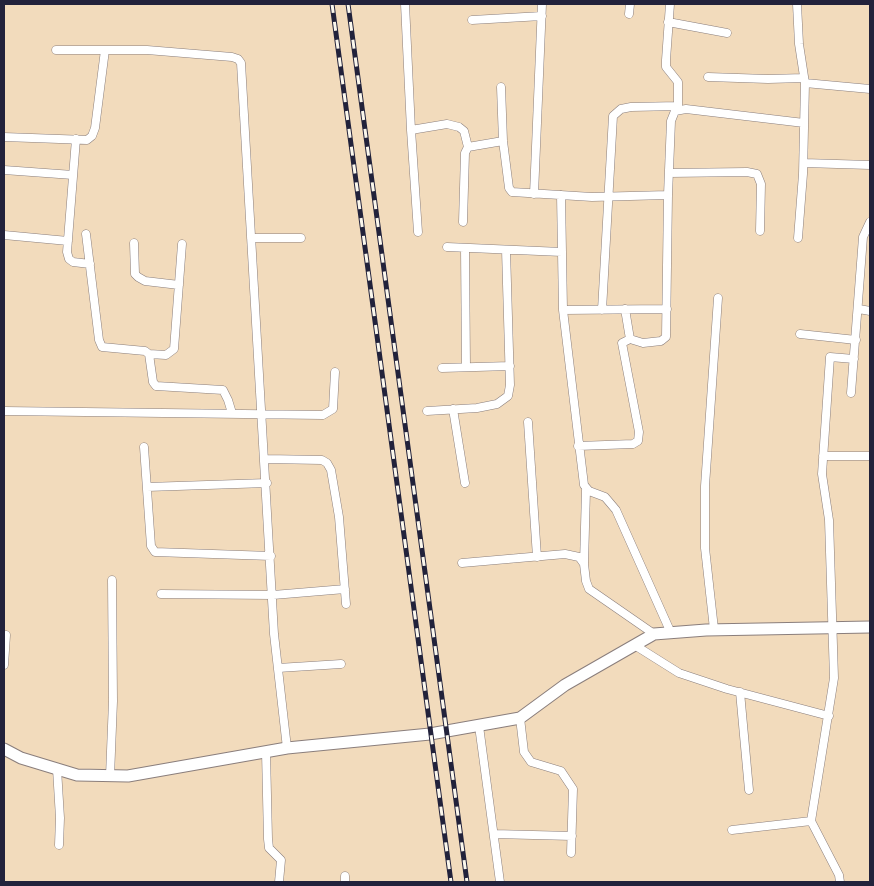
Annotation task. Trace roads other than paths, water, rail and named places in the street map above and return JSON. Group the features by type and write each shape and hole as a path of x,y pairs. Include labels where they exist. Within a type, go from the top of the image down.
{"main road":[{"path":"4,749 21,758 77,775 128,776 287,748 430,734 520,718 565,685 654,634 714,629 870,627"}],"street":[{"path":"405,4 418,232"},
{"path":"534,194 542,4"},
{"path":"628,14 630,4"},
{"path":"578,446 632,444 638,441 639,432 622,343 630,339 643,343 661,340 666,337 671,121 678,107 678,82 666,67 670,4"},
{"path":"797,4 804,80 804,163 798,238"},
{"path":"472,20 542,16"},
{"path":"668,22 727,33"},
{"path":"56,50 147,50 238,59 242,63 273,595 278,668 287,748"},
{"path":"4,137 87,140 92,136 95,128 105,50"},
{"path":"708,77 804,80 870,89"},
{"path":"500,87 503,141 509,188 512,192 609,197 668,195"},
{"path":"602,310 613,116 621,109 678,107 804,123"},
{"path":"411,130 447,124 459,127 464,131 468,147 465,153 463,222"},
{"path":"76,139 68,241 69,259 73,262 90,264"},
{"path":"468,147 503,141"},
{"path":"804,163 870,165"},
{"path":"4,170 74,175"},
{"path":"669,173 747,172 757,174 761,184 760,231"},
{"path":"561,195 563,310 578,446 586,488 584,564 589,589 654,634"},
{"path":"851,393 859,310 866,264 863,237 870,222"},
{"path":"86,234 99,340 102,347 145,350 149,354 153,382 156,386 222,390 226,393 232,413"},
{"path":"4,235 68,241"},
{"path":"251,238 301,238"},
{"path":"134,243 135,274 138,277 145,281 179,285"},
{"path":"149,354 166,355 174,349 182,244"},
{"path":"447,247 562,252"},
{"path":"465,248 466,367"},
{"path":"427,411 478,408 498,404 508,396 510,366 506,250"},
{"path":"714,629 705,548 705,486 718,298"},
{"path":"563,310 668,309"},
{"path":"625,310 630,339"},
{"path":"859,310 870,311"},
{"path":"800,334 856,340"},
{"path":"840,882 839,875 811,821 834,678 834,628 829,520 822,474 830,357 854,359"},
{"path":"442,368 510,366"},
{"path":"4,411 328,414 333,410 335,372"},
{"path":"453,409 465,483"},
{"path":"528,422 537,557"},
{"path":"144,447 151,546 155,552 271,556"},
{"path":"823,456 870,456"},
{"path":"266,459 322,460 327,463 331,470 339,517 346,604"},
{"path":"147,487 267,483"},
{"path":"586,488 604,497 616,510 671,632"},
{"path":"462,563 566,554 579,557 584,564"},
{"path":"110,776 113,701 112,580"},
{"path":"161,594 273,595 345,589"},
{"path":"4,665 6,635"},
{"path":"636,646 679,673 828,716"},
{"path":"278,668 341,664"},
{"path":"740,692 749,790"},
{"path":"520,718 524,752 532,762 561,771 573,789 571,853"},
{"path":"480,726 500,882"},
{"path":"266,752 268,839 269,848 281,860 279,882"},
{"path":"57,769 60,818 59,845"},
{"path":"732,830 811,821"},
{"path":"494,834 572,836"}],"railway":[{"path":"332,4 451,882"},
{"path":"348,4 467,882"}]}
